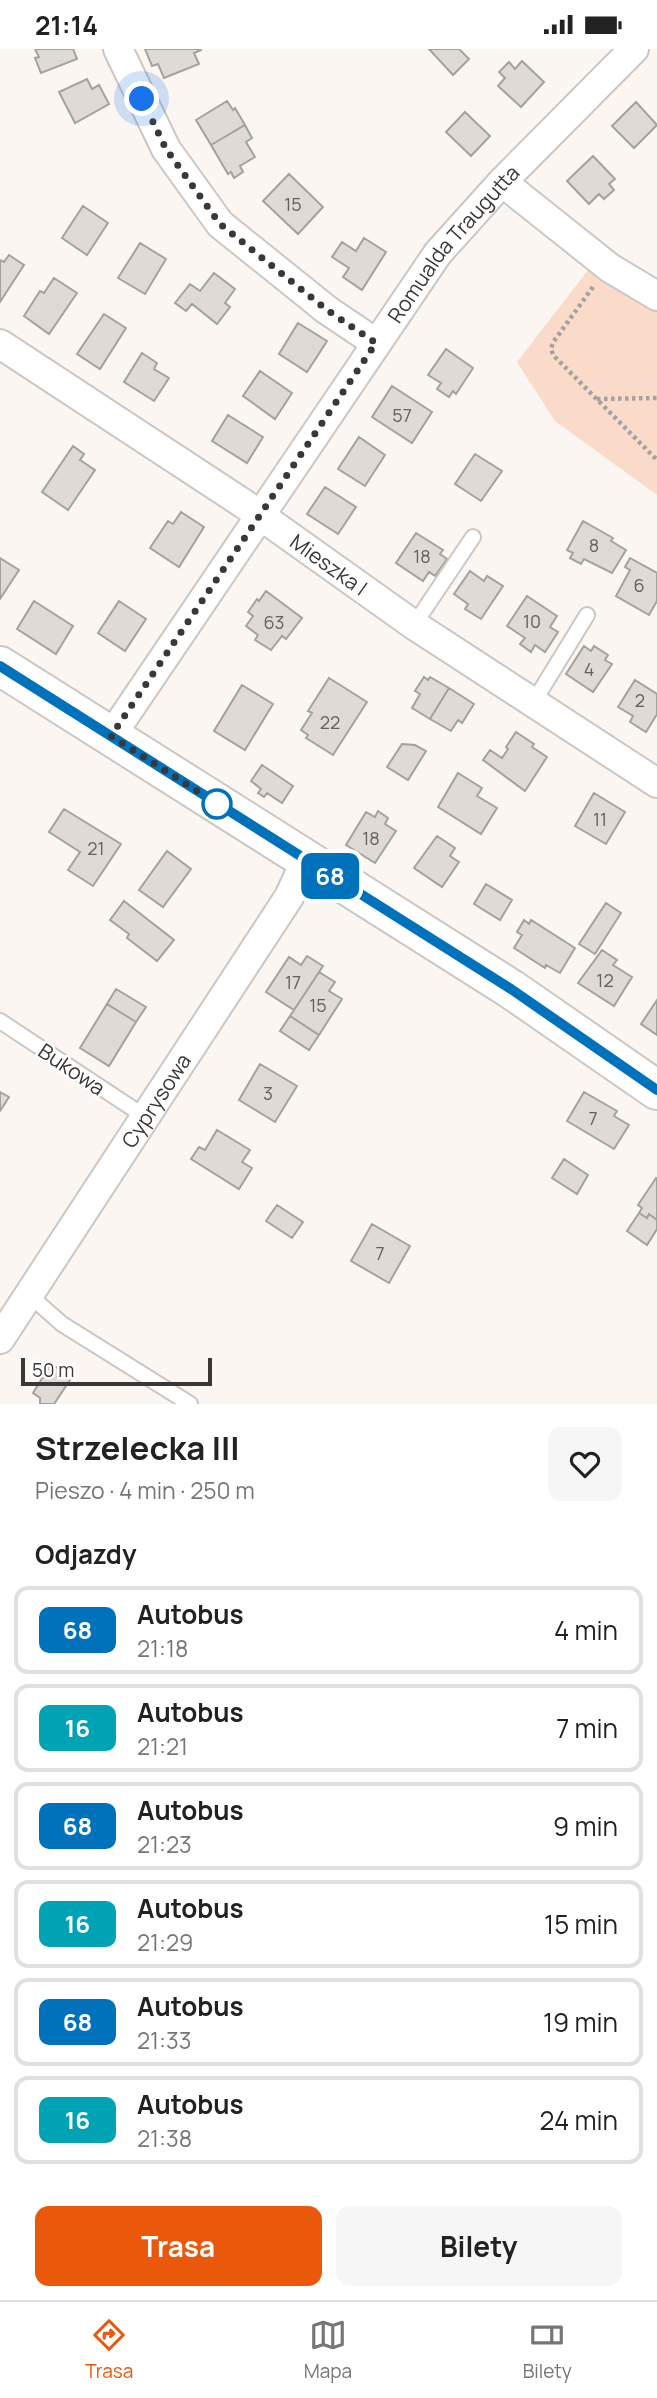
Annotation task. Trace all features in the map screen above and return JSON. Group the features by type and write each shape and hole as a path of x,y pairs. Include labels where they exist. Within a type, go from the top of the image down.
{"street":[{"path":"118,49 166,149 220,224 327,310 376,343"},
{"name":"Romualda Traugutta","path":"111,736 438,253 502,182 634,49"},
{"path":"502,182 610,268 657,296"},
{"name":"Mieszka I","path":"0,344 260,515 414,625 657,783"},
{"path":"0,666 511,989 657,1090"},
{"name":"Cyprysowa","path":"0,1339 289,897 306,860"}],"lane":[{"path":"414,625 473,537"},
{"path":"533,703 587,615"},
{"name":"Bukowa","path":"0,1021 144,1117"},
{"path":"28,1294 62,1324 190,1404"}],"path":[{"path":"597,283 551,348 555,358 657,460"},
{"path":"596,399 657,398"}],"shaded area":[{"path":"589,269 657,301 657,495 555,421 517,362"}],"building":[{"path":"35,49 73,49 77,59 41,73 35,58 39,57"},
{"path":"145,49 201,49 194,53 199,64 164,78 158,64 152,66"},
{"path":"429,49 459,49 469,59 453,75"},
{"path":"522,61 544,82 521,107 498,86 505,78 499,72 509,62 515,69"},
{"path":"87,79 92,89 99,85 109,104 75,123 59,92"},
{"path":"227,101 233,110 235,108 245,125 211,145 196,120"},
{"path":"636,102 657,125 634,148 612,126"},
{"path":"465,112 490,136 471,156 446,132"},
{"path":"245,125 252,138 246,142 255,157 240,166 243,172 234,178 231,172 228,174 211,145"},
{"path":"593,156 615,179 609,184 614,190 604,199 599,194 589,204 567,181"},
{"path":"289,174 323,207 298,234 263,201"},
{"path":"83,206 108,223 87,255 62,238"},
{"path":"364,238 386,252 362,290 343,277 349,268 332,257 342,242 356,251"},
{"path":"140,243 166,259 145,294 118,278"},
{"path":"9,255 24,265 0,302 0,260 4,262"},
{"path":"214,273 235,289 225,303 230,307 217,324 192,304 186,311 175,303 190,284 200,291"},
{"path":"54,278 77,293 49,334 24,316 40,291 44,293"},
{"path":"104,314 126,328 100,369 77,354"},
{"path":"298,323 327,341 307,372 279,354"},
{"path":"446,349 473,368 456,394 453,391 449,397 437,389 441,383 428,375"},
{"path":"142,353 157,363 154,369 169,378 154,401 124,382"},
{"path":"260,371 292,393 275,419 243,396"},
{"path":"392,386 432,412 412,443 372,417"},
{"path":"228,415 263,437 247,463 212,441"},
{"path":"359,437 385,455 365,486 338,469"},
{"path":"73,446 84,454 80,460 95,470 68,510 42,492"},
{"path":"475,454 502,471 481,501 455,484"},
{"path":"325,487 356,507 338,534 307,514"},
{"path":"181,512 204,527 179,567 150,548 168,521 173,524"},
{"path":"583,521 613,538 611,541 626,550 612,573 584,559 581,564 570,558 573,553 567,550"},
{"path":"416,533 443,550 440,554 447,559 435,576 429,572 423,581 396,563"},
{"path":"0,558 19,570 0,599"},
{"path":"630,558 657,573 657,601 649,615 616,596 630,570 625,567"},
{"path":"470,571 484,581 487,576 503,586 481,619 465,609 468,604 454,594"},
{"path":"266,591 302,618 286,639 282,636 271,650 255,640 258,635 246,626 253,616 248,612"},
{"path":"527,596 557,616 550,627 558,632 545,652 535,645 531,652 520,644 525,638 507,626"},
{"path":"34,601 73,626 56,654 17,629"},
{"path":"119,601 146,619 125,651 98,633"},
{"path":"584,646 591,651 594,646 608,655 605,660 612,664 593,692 566,674"},
{"path":"424,677 428,680 430,677 449,688 430,719 412,708 420,694 415,691"},
{"path":"329,678 367,702 333,755 306,738 308,735 301,730 312,713 308,711"},
{"path":"635,680 657,694 657,714 646,732 630,722 633,716 618,707"},
{"path":"242,685 273,704 245,750 214,731"},
{"path":"449,688 474,704 462,723 458,720 451,731 430,719"},
{"path":"516,732 547,757 525,791 483,760 490,750 502,758"},
{"path":"402,744 415,745 426,751 408,780 387,767"},
{"path":"262,765 293,786 282,803 267,793 264,797 258,793 261,789 251,781"},
{"path":"458,773 482,788 477,796 497,808 481,834 438,807"},
{"path":"594,793 625,812 606,844 575,826"},
{"path":"64,809 121,844 93,886 68,870 80,852 49,832"},
{"path":"378,811 388,818 385,824 396,831 375,863 346,845 366,812 375,817"},
{"path":"437,836 455,848 450,856 459,862 442,887 414,868"},
{"path":"167,851 191,869 163,907 139,890"},
{"path":"486,884 512,900 500,920 474,904"},
{"path":"124,901 174,940 157,961 127,938 129,934 110,920"},
{"path":"606,903 621,913 595,954 579,944"},
{"path":"524,920 529,924 531,920 575,948 560,973 546,965 545,968 514,948 522,935 517,932"},
{"path":"602,950 617,960 613,965 632,977 614,1006 578,983"},
{"path":"307,956 323,966 294,1010 266,992 289,957 301,965"},
{"path":"319,972 335,982 329,991 342,999 319,1035 290,1016"},
{"path":"116,989 146,1007 136,1022 107,1004"},
{"path":"657,1000 657,1035 641,1024"},
{"path":"107,1004 136,1022 109,1066 80,1048"},
{"path":"290,1016 319,1035 309,1050 280,1031"},
{"path":"260,1064 297,1086 275,1122 239,1100"},
{"path":"0,1092 9,1097 0,1111"},
{"path":"584,1092 617,1111 614,1116 629,1125 614,1149 567,1121"},
{"path":"217,1130 250,1150 242,1162 252,1168 239,1189 191,1159 199,1147 205,1150"},
{"path":"564,1159 588,1175 577,1194 552,1178"},
{"path":"656,1178 657,1220 649,1214 647,1218 639,1213 642,1208 638,1205"},
{"path":"277,1205 303,1222 292,1238 266,1221"},
{"path":"639,1213 647,1218 649,1214 657,1220 657,1229 647,1245 627,1231"},
{"path":"372,1224 410,1246 389,1283 351,1261"},
{"path":"51,1364 72,1377 54,1404 40,1404 40,1398 33,1393"}],"bus line":[{"name":"68","path":"0,666 511,989 657,1090"}],"route":[{"path":"142,99 166,149 220,224 327,310 376,343 111,736 219,805 217,804"}]}
